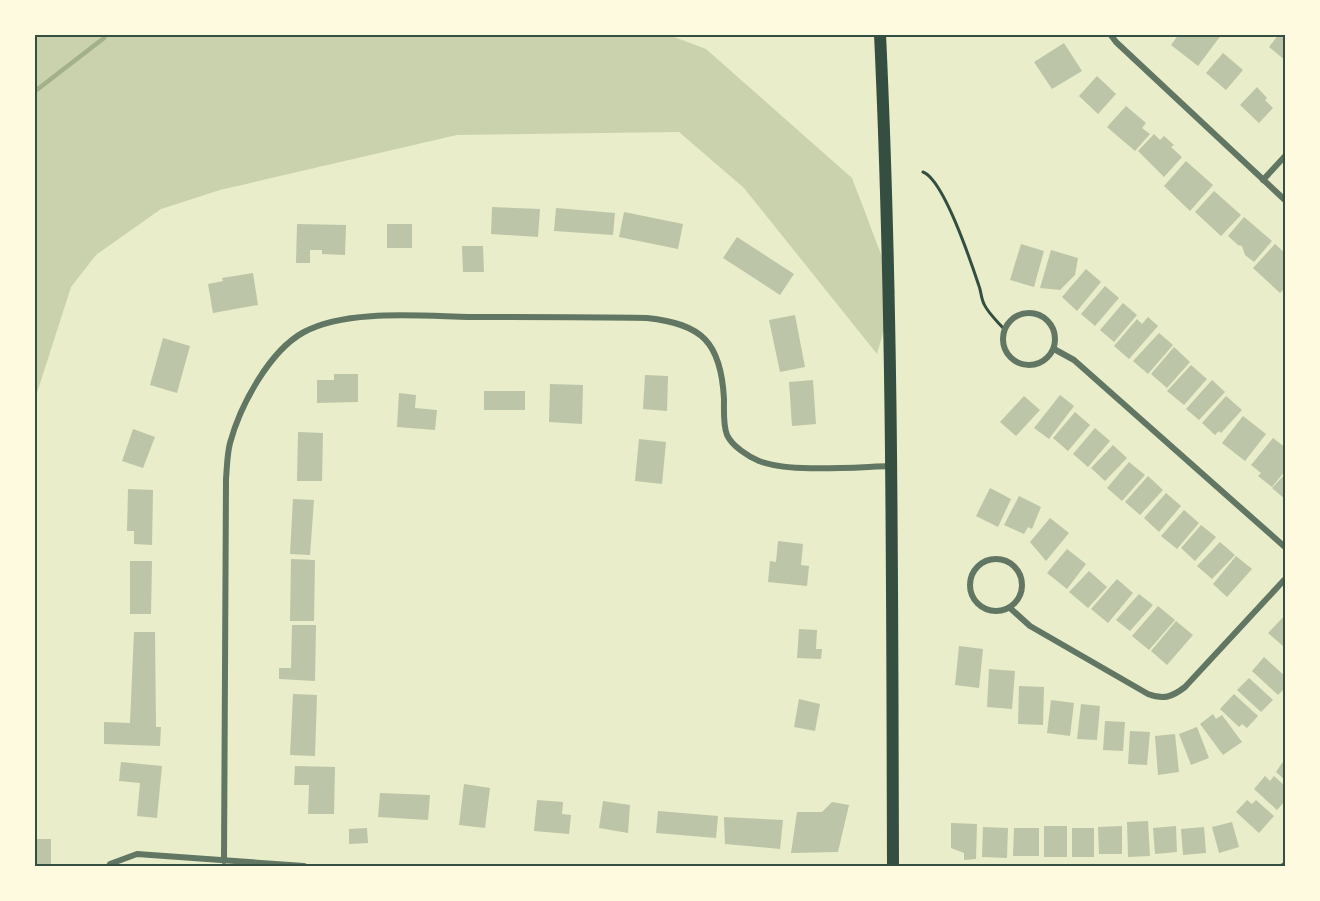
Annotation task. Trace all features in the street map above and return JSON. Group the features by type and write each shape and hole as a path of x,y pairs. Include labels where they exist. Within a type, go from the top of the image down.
{"main road":[{"path":"880,34 886,163 892,466 893,867"}],"street":[{"path":"1110,34 1286,201"},
{"path":"1263,180 1286,155"},
{"path":"1035,313 1042,316 1055,334 1050,356 1030,366 1015,362 1005,351 1002,336 1004,329 1008,322 1020,314 1035,313"},
{"path":"224,861 226,479 230,445 239,415 261,374 279,353 302,333 329,321 385,316 669,320 690,327 706,339 716,357 722,378 727,436 740,449 758,461 780,466 892,466"},
{"path":"1053,349 1074,360 1286,548"},
{"path":"1003,560 1011,564 1021,578 1021,594 1010,608 1002,611 985,609 972,597 970,580 973,572 986,561 1003,560"},
{"path":"1010,608 1030,626 1148,694 1161,699 1174,696 1185,687 1286,578"},
{"path":"109,867 110,864 137,855 304,867"}],"path":[{"path":"922,172 929,174 938,185 948,205 984,303 1004,329"}],"green space":[{"path":"35,35 669,35 706,49 852,178 895,291 877,354 744,188 679,132 457,135 220,190 161,209 96,255 71,287 35,399"}],"building":[{"path":"1179,34 1222,34 1198,66 1171,45"},
{"path":"1279,34 1286,34 1286,61 1269,47"},
{"path":"1064,43 1082,71 1052,89 1034,62"},
{"path":"1223,53 1243,70 1226,90 1206,73"},
{"path":"1097,76 1116,94 1098,114 1079,96"},
{"path":"1257,87 1273,108 1259,123 1240,105"},
{"path":"1126,106 1146,123 1142,128 1150,134 1135,151 1107,127"},
{"path":"1154,134 1160,140 1164,136 1174,145 1171,147 1182,157 1164,177 1138,151"},
{"path":"1186,161 1213,185 1190,211 1164,186"},
{"path":"1214,191 1241,215 1221,236 1195,212"},
{"path":"492,207 540,209 538,237 491,234"},
{"path":"556,208 615,213 613,235 554,231"},
{"path":"624,212 683,224 678,249 619,237"},
{"path":"1244,217 1272,241 1254,262 1245,255 1242,246 1228,236"},
{"path":"297,224 346,225 345,255 322,254 322,250 310,250 310,263 296,263"},
{"path":"387,224 412,224 412,248 387,248"},
{"path":"737,237 794,274 780,295 723,258"},
{"path":"1021,244 1044,251 1034,287 1010,280"},
{"path":"1275,244 1286,254 1286,287 1280,293 1253,268"},
{"path":"462,246 483,246 484,272 463,272"},
{"path":"1051,250 1078,258 1075,275 1060,290 1040,288"},
{"path":"1086,269 1101,282 1077,311 1062,297"},
{"path":"253,273 258,305 213,313 208,284 223,281 222,278"},
{"path":"1105,286 1119,298 1095,326 1081,314"},
{"path":"1123,303 1137,315 1114,342 1100,330"},
{"path":"795,315 805,367 780,372 769,320"},
{"path":"1148,317 1158,326 1129,359 1114,346 1137,319 1142,324"},
{"path":"1159,333 1173,345 1148,374 1133,361"},
{"path":"163,338 190,346 177,393 150,385"},
{"path":"1174,347 1190,362 1167,388 1151,374"},
{"path":"1191,365 1207,379 1184,405 1167,391"},
{"path":"334,374 358,374 358,402 317,403 317,380 334,380"},
{"path":"645,375 668,376 667,411 643,409"},
{"path":"813,380 816,424 792,426 789,382"},
{"path":"1212,380 1225,392 1199,420 1186,409"},
{"path":"550,384 583,385 582,424 549,422"},
{"path":"484,391 525,391 525,410 484,410"},
{"path":"399,393 416,395 415,408 437,410 435,430 397,427"},
{"path":"1060,395 1074,406 1049,439 1034,428"},
{"path":"1024,396 1040,410 1016,436 1000,422"},
{"path":"1226,396 1242,410 1221,433 1219,431 1215,435 1202,423"},
{"path":"1075,412 1090,425 1068,451 1053,438"},
{"path":"1243,416 1266,434 1245,461 1222,443"},
{"path":"1095,428 1110,441 1088,467 1073,454"},
{"path":"133,429 155,437 143,468 122,461"},
{"path":"298,432 323,433 322,481 297,481"},
{"path":"1273,438 1286,448 1286,470 1272,487 1258,476 1261,473 1251,465"},
{"path":"639,439 666,442 662,484 635,481"},
{"path":"1113,445 1127,458 1105,481 1091,468"},
{"path":"1129,462 1145,475 1122,501 1107,488"},
{"path":"1286,473 1286,500 1272,488"},
{"path":"1148,476 1163,490 1140,515 1125,502"},
{"path":"990,488 1011,499 998,527 976,516"},
{"path":"128,489 153,490 152,545 134,544 134,531 127,531"},
{"path":"1166,493 1181,506 1159,532 1144,518"},
{"path":"1019,496 1041,507 1032,529 1028,527 1024,534 1004,525"},
{"path":"293,499 314,500 310,555 290,554"},
{"path":"1184,510 1199,523 1177,549 1161,536"},
{"path":"1050,518 1069,533 1046,561 1030,542"},
{"path":"1201,525 1216,537 1195,561 1181,548"},
{"path":"778,541 803,544 801,565 809,566 807,586 768,582 770,561 776,562"},
{"path":"1220,542 1235,555 1212,579 1197,566"},
{"path":"1067,549 1086,564 1067,589 1047,573"},
{"path":"1236,556 1252,569 1227,597 1213,584"},
{"path":"291,559 315,560 314,621 290,621"},
{"path":"130,561 152,561 151,614 130,614"},
{"path":"1089,571 1107,587 1088,608 1069,592"},
{"path":"1117,579 1133,593 1108,623 1091,609"},
{"path":"1139,594 1153,605 1130,631 1116,620"},
{"path":"1158,606 1175,620 1149,650 1132,636"},
{"path":"1286,614 1286,644 1283,646 1268,633"},
{"path":"1176,621 1193,635 1167,665 1151,651"},
{"path":"292,625 316,625 315,681 279,679 279,668 291,668"},
{"path":"799,629 817,630 816,649 822,649 821,659 797,658"},
{"path":"134,632 155,632 156,727 161,727 160,746 104,744 104,722 130,723"},
{"path":"959,646 983,649 979,688 955,685"},
{"path":"1264,657 1286,677 1286,687 1278,695 1252,671"},
{"path":"989,669 1015,671 1012,709 987,707"},
{"path":"1249,678 1273,700 1261,712 1237,690"},
{"path":"1019,686 1044,687 1043,725 1018,724"},
{"path":"293,694 317,695 315,756 290,755"},
{"path":"1234,694 1258,716 1247,728 1242,724 1239,727 1220,709"},
{"path":"799,699 820,704 815,731 794,727"},
{"path":"1051,700 1074,703 1070,736 1047,733"},
{"path":"1081,704 1100,706 1097,740 1077,739"},
{"path":"1213,714 1216,719 1222,715 1242,742 1223,755 1200,724"},
{"path":"1105,721 1125,722 1123,751 1103,750"},
{"path":"1197,727 1209,758 1191,765 1179,734"},
{"path":"1130,731 1150,732 1147,765 1128,764"},
{"path":"1175,734 1179,772 1158,775 1155,736"},
{"path":"121,762 162,766 157,818 137,816 140,783 119,781"},
{"path":"1282,763 1286,764 1286,781 1276,772"},
{"path":"295,766 335,767 334,814 308,814 309,785 294,785"},
{"path":"1265,776 1270,781 1274,776 1286,787 1286,800 1277,810 1254,789"},
{"path":"464,784 490,788 485,828 459,825"},
{"path":"380,793 430,795 428,820 378,817"},
{"path":"537,800 563,802 562,814 571,815 569,834 534,831"},
{"path":"1247,800 1252,804 1256,800 1274,816 1259,833 1236,812"},
{"path":"603,801 630,805 628,833 599,828"},
{"path":"832,802 849,805 838,852 791,853 797,812 822,812"},
{"path":"658,811 718,816 716,838 656,833"},
{"path":"724,817 783,820 780,849 725,844"},
{"path":"1148,821 1150,856 1128,857 1127,822"},
{"path":"1232,822 1239,847 1219,853 1212,827"},
{"path":"951,823 977,824 976,859 964,860 964,853 951,848"},
{"path":"1044,826 1067,826 1067,857 1044,857"},
{"path":"1122,826 1122,854 1099,854 1098,827"},
{"path":"1176,826 1177,852 1155,854 1153,828"},
{"path":"983,827 1008,828 1007,858 982,857"},
{"path":"1204,827 1206,853 1183,855 1181,829"},
{"path":"367,828 368,843 349,844 349,829"},
{"path":"1014,828 1039,828 1039,856 1013,856"},
{"path":"1072,828 1094,828 1094,857 1072,857"},
{"path":"34,839 51,839 51,866 34,866"}],"waterway":[{"path":"34,92 104,38 105,34"}]}
